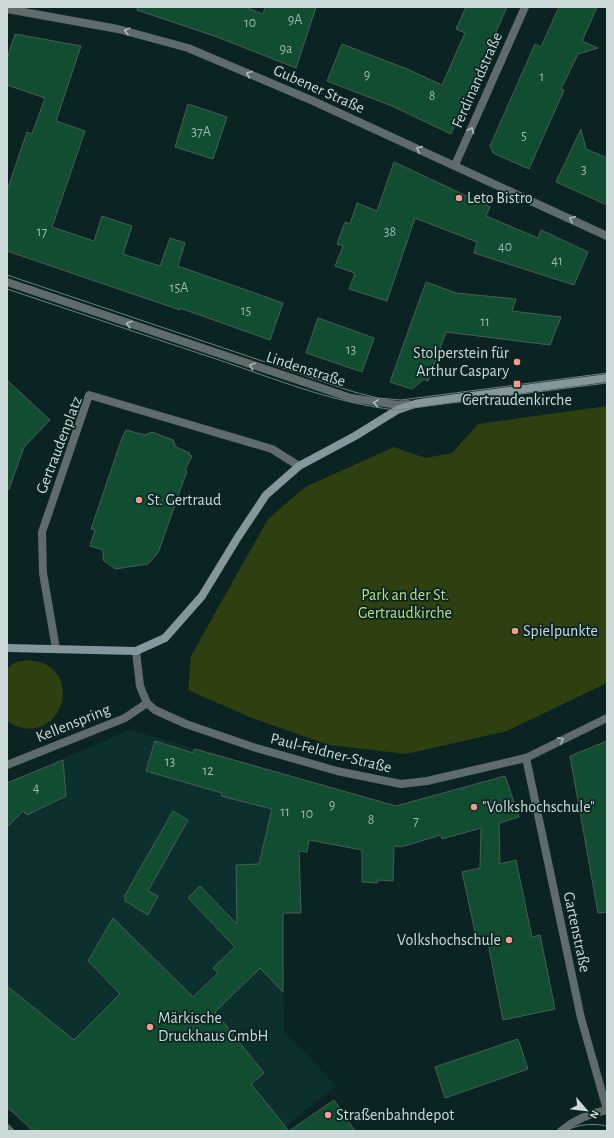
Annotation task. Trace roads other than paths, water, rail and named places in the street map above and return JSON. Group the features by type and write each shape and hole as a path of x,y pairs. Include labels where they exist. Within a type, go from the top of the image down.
{"street":[{"name":"Ferdinandstraße","path":"455,165 525,7"},
{"name":"Gubener Straße","path":"7,9 118,29 188,48 310,100 455,165 607,236"},
{"name":"Lindenstraße","path":"7,282 351,398 398,405 415,404 607,378"},
{"name":"Gertraudenplatz","path":"56,648 43,573 42,532 89,395 272,449 299,466"},
{"path":"7,648 136,651 165,638 202,596 266,495 299,466 355,436 397,410 415,404"},
{"path":"136,651 140,686 147,703"},
{"name":"Paul-Feldner-Straße","path":"147,703 155,710 186,724 253,747 337,771 401,784 428,781 526,758 607,718"},
{"name":"Kellenspring","path":"7,765 125,718 147,703"},
{"name":"Gartenstraße","path":"526,758 581,1018 607,1110"},
{"path":"561,1131 569,1124 594,1113 607,1110"},
{"path":"7,1128 10,1131"}],"tram line":[{"path":"7,275 354,392 378,398 401,400 607,373"},
{"path":"7,289 313,392 376,407 397,410 607,383"},
{"path":"565,1131 586,1125 607,1126"}],"place":[{"name":"Leto Bistro","path":"459,198"},
{"name":"Stolperstein für Arthur Caspary","path":"517,362"},
{"name":"Gertraudenkirche","path":"517,384"},
{"name":"St. Gertraud","path":"139,500"},
{"name":"Spielpunkte","path":"515,631"},
{"name":"\"Volkshochschule\"","path":"474,807"},
{"name":"Volkshochschule","path":"509,940"},
{"name":"Märkische Druckhaus GmbH","path":"150,1027"},
{"name":"Straßenbahndepot","path":"328,1115"}],"park label":[{"name":"Park an der St. Gertraudkirche","path":"405,604"}]}
